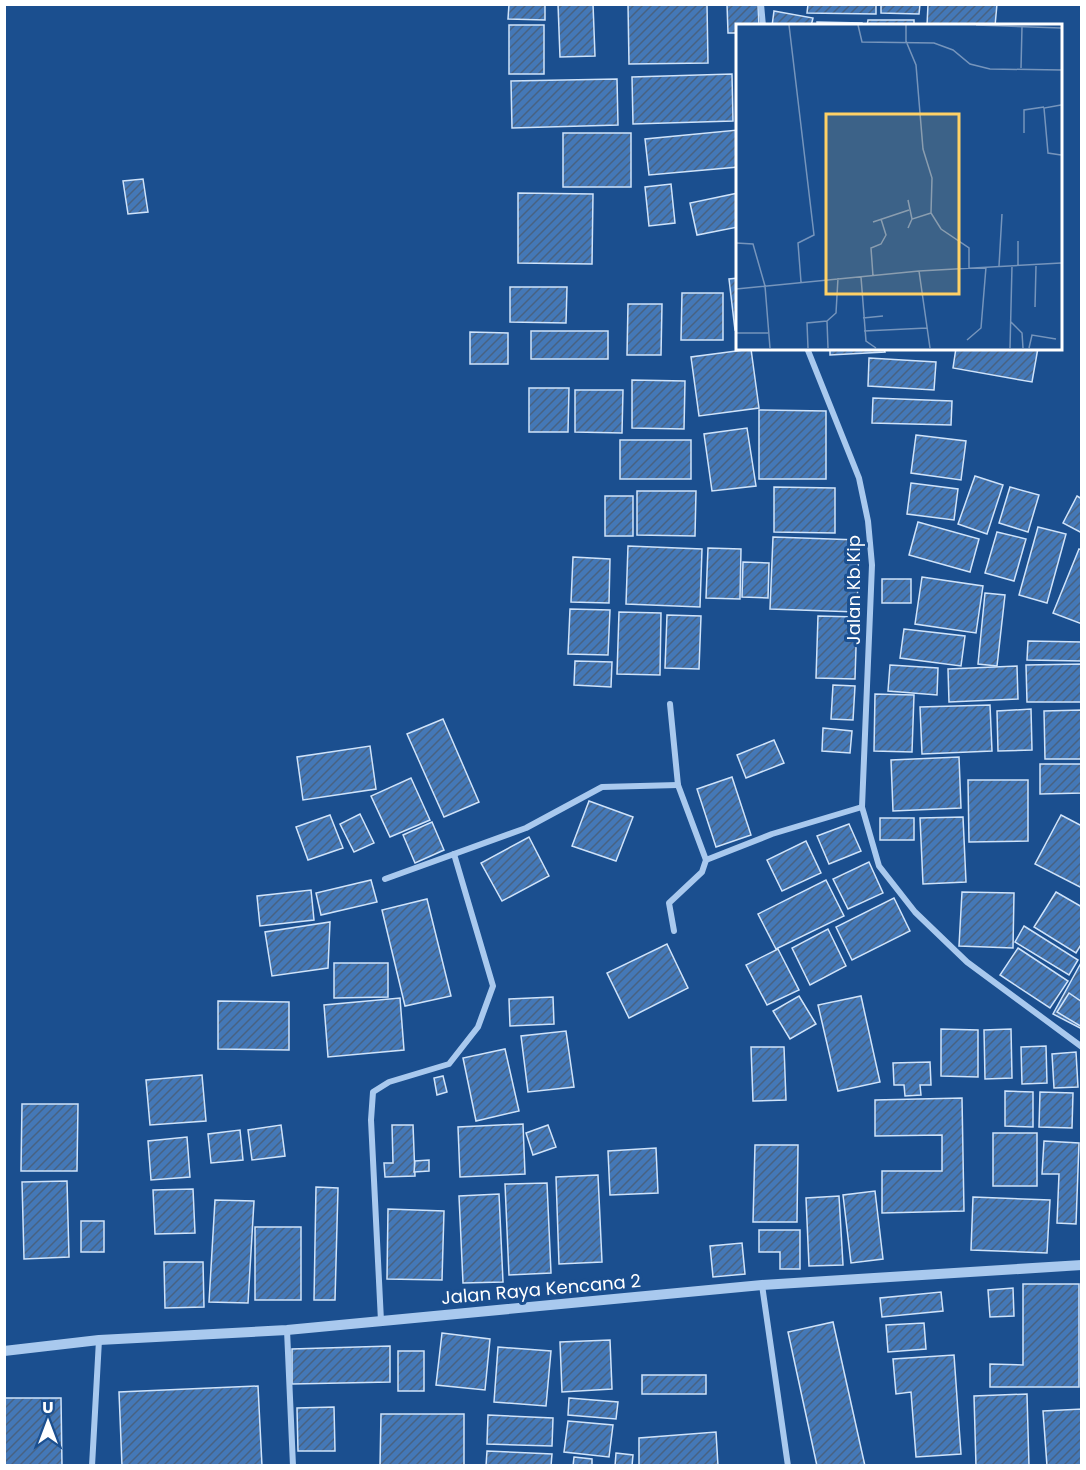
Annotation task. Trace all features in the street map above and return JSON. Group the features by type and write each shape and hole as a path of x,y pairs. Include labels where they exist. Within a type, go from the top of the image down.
{"street":[{"path":"761,4 763,24"},
{"name":"Jalan Kb Kip","path":"808,350 859,478 868,521 872,565 862,807 879,866 939,938 967,962 1082,1047"},
{"path":"670,704 678,786 705,860 702,872 669,903 674,931"},
{"path":"385,879 526,828 602,787 678,786"},
{"path":"705,860 771,834 862,807"},
{"path":"381,1321 371,1120 373,1092 389,1082 449,1064 478,1027 493,986 454,854"},
{"name":"Jalan Raya Kencana 2","path":"4,1351 99,1340 287,1330 762,1285 1082,1265"},
{"path":"762,1285 788,1466"},
{"path":"287,1330 293,1466"},
{"path":"92,1466 99,1340"}],"building":[{"path":"509,4 545,4 545,20 508,19"},
{"path":"558,4 593,4 595,56 560,57"},
{"path":"628,4 707,4 708,63 629,64"},
{"path":"727,4 758,4 759,24 736,24 736,33 728,33"},
{"path":"808,4 876,4 876,14 807,13"},
{"path":"881,4 920,4 919,14 881,13"},
{"path":"928,4 997,4 995,24 927,24"},
{"path":"774,11 813,18 812,24 772,24"},
{"path":"868,20 914,20 914,24 867,24"},
{"path":"817,22 862,23 862,24 817,24"},
{"path":"509,25 544,25 544,74 509,74"},
{"path":"732,74 733,121 633,124 632,77"},
{"path":"617,79 618,125 512,128 511,81"},
{"path":"736,130 736,167 649,175 645,139"},
{"path":"563,133 631,133 631,187 563,187"},
{"path":"143,179 148,212 128,214 123,181"},
{"path":"671,184 675,223 649,226 645,187"},
{"path":"518,193 593,194 592,264 518,263"},
{"path":"736,193 736,227 697,235 690,203"},
{"path":"736,278 736,330 735,330 729,279"},
{"path":"510,287 567,287 566,323 510,322"},
{"path":"682,293 723,293 723,340 681,340"},
{"path":"628,304 662,304 661,355 627,355"},
{"path":"531,331 608,331 608,359 531,359"},
{"path":"470,332 508,333 508,364 470,364"},
{"path":"751,350 759,408 699,416 691,357"},
{"path":"830,350 884,350 885,352 830,355"},
{"path":"956,350 1038,350 1032,382 953,368"},
{"path":"869,358 936,362 934,390 868,386"},
{"path":"632,380 685,381 684,429 632,428"},
{"path":"529,388 569,388 568,432 529,432"},
{"path":"575,390 623,390 622,433 575,432"},
{"path":"873,398 952,401 951,425 872,423"},
{"path":"759,410 826,411 826,479 759,479"},
{"path":"747,428 756,486 712,491 704,434"},
{"path":"916,435 966,441 961,480 911,473"},
{"path":"620,440 691,440 691,479 620,479"},
{"path":"975,476 1003,485 987,534 958,524"},
{"path":"911,483 958,489 954,520 907,514"},
{"path":"774,487 835,488 835,533 774,532"},
{"path":"1010,487 1039,495 1028,532 999,523"},
{"path":"637,491 696,491 695,536 637,535"},
{"path":"605,496 633,496 633,536 605,536"},
{"path":"1077,496 1082,499 1082,533 1063,523"},
{"path":"918,522 979,539 970,572 909,555"},
{"path":"1038,527 1066,534 1047,603 1019,595"},
{"path":"997,532 1026,539 1014,581 985,573"},
{"path":"773,537 859,540 857,612 770,609"},
{"path":"628,546 702,549 700,607 626,604"},
{"path":"708,548 741,549 740,599 706,598"},
{"path":"1079,549 1082,550 1082,624 1053,613"},
{"path":"573,557 610,559 609,603 571,602"},
{"path":"743,562 769,563 768,598 742,597"},
{"path":"922,577 983,586 976,633 915,624"},
{"path":"882,579 911,579 911,603 882,603"},
{"path":"985,593 1005,595 997,666 978,664"},
{"path":"570,609 610,610 608,655 568,654"},
{"path":"619,612 661,613 660,675 617,674"},
{"path":"667,615 701,616 699,669 665,668"},
{"path":"818,616 857,617 855,679 816,678"},
{"path":"904,629 965,636 961,666 900,658"},
{"path":"1028,641 1082,642 1082,661 1027,660"},
{"path":"575,661 612,662 611,687 574,685"},
{"path":"1082,664 1082,702 1027,702 1026,665"},
{"path":"890,665 938,668 937,695 888,691"},
{"path":"1017,666 1018,699 949,702 948,669"},
{"path":"833,685 855,686 853,720 831,719"},
{"path":"875,694 914,695 912,752 874,751"},
{"path":"990,705 992,751 922,754 920,707"},
{"path":"1031,709 1032,750 998,751 997,711"},
{"path":"1082,710 1082,759 1045,759 1044,711"},
{"path":"443,719 479,802 444,817 407,734"},
{"path":"823,728 852,731 850,753 822,751"},
{"path":"774,740 784,763 746,778 737,755"},
{"path":"370,746 376,789 303,800 297,757"},
{"path":"959,757 961,808 893,811 891,760"},
{"path":"1040,764 1082,764 1082,793 1040,794"},
{"path":"732,777 751,835 716,847 697,789"},
{"path":"411,778 430,820 390,837 371,796"},
{"path":"968,780 1028,780 1028,841 969,842"},
{"path":"589,801 633,817 616,861 572,846"},
{"path":"360,814 374,843 354,852 340,824"},
{"path":"330,815 343,848 308,860 296,827"},
{"path":"1061,815 1082,826 1082,888 1035,864"},
{"path":"963,817 966,882 923,884 920,818"},
{"path":"880,818 914,818 914,840 880,840"},
{"path":"432,822 444,850 415,863 403,835"},
{"path":"849,824 861,851 829,864 817,836"},
{"path":"529,837 549,876 502,901 481,863"},
{"path":"806,841 821,873 782,891 767,860"},
{"path":"869,862 883,893 848,909 833,879"},
{"path":"371,880 377,902 321,915 316,893"},
{"path":"826,880 844,916 776,949 758,914"},
{"path":"311,890 314,920 260,926 257,896"},
{"path":"962,892 1014,893 1013,948 959,946"},
{"path":"1056,892 1082,907 1082,943 1076,953 1034,927"},
{"path":"894,898 910,931 852,960 836,927"},
{"path":"427,899 451,996 405,1006 382,910"},
{"path":"330,922 328,968 272,976 265,932"},
{"path":"1024,926 1078,960 1069,975 1015,942"},
{"path":"828,929 846,966 810,985 792,948"},
{"path":"667,944 688,988 629,1018 607,973"},
{"path":"1018,948 1068,981 1050,1008 1000,975"},
{"path":"778,949 799,990 767,1005 746,965"},
{"path":"1082,961 1082,1029 1053,1014"},
{"path":"334,963 388,963 388,997 334,998"},
{"path":"1069,993 1082,1002 1082,1027 1057,1012"},
{"path":"799,996 816,1024 790,1039 773,1011"},
{"path":"861,996 880,1082 838,1091 818,1005"},
{"path":"553,997 554,1024 510,1026 509,999"},
{"path":"400,998 404,1050 328,1057 324,1005"},
{"path":"218,1001 289,1002 289,1050 218,1049"},
{"path":"941,1029 978,1030 978,1077 941,1076"},
{"path":"1011,1029 1012,1078 985,1079 984,1030"},
{"path":"566,1031 574,1087 528,1092 521,1036"},
{"path":"1046,1046 1047,1083 1022,1084 1021,1047"},
{"path":"751,1047 784,1047 786,1100 753,1101"},
{"path":"505,1049 519,1111 476,1121 463,1058"},
{"path":"1076,1052 1078,1087 1054,1088 1052,1054"},
{"path":"930,1062 931,1085 920,1085 921,1095 905,1096 904,1085 894,1085 893,1063"},
{"path":"202,1075 206,1121 150,1125 146,1080"},
{"path":"443,1076 447,1092 437,1095 434,1078"},
{"path":"1005,1091 1033,1092 1033,1127 1005,1126"},
{"path":"1040,1092 1073,1093 1072,1128 1039,1127"},
{"path":"962,1098 964,1211 882,1213 882,1171 942,1171 942,1135 875,1136 875,1100"},
{"path":"22,1104 78,1104 77,1171 21,1171"},
{"path":"523,1124 525,1174 460,1177 458,1127"},
{"path":"281,1125 285,1156 252,1160 248,1130"},
{"path":"392,1125 413,1125 415,1176 385,1177 384,1163 393,1163"},
{"path":"548,1125 556,1147 533,1155 526,1133"},
{"path":"240,1130 243,1160 211,1163 208,1134"},
{"path":"993,1133 1037,1133 1037,1186 993,1186"},
{"path":"187,1137 190,1177 151,1180 148,1141"},
{"path":"1044,1141 1079,1143 1076,1224 1057,1223 1059,1174 1042,1174"},
{"path":"755,1145 798,1145 797,1222 753,1222"},
{"path":"656,1148 658,1193 610,1195 608,1151"},
{"path":"429,1160 429,1171 414,1172 415,1161"},
{"path":"598,1175 602,1262 559,1264 556,1177"},
{"path":"67,1181 69,1257 24,1259 22,1182"},
{"path":"547,1183 551,1273 509,1275 505,1184"},
{"path":"316,1187 338,1188 335,1300 314,1300"},
{"path":"193,1189 195,1233 155,1234 153,1190"},
{"path":"875,1191 883,1259 851,1263 843,1195"},
{"path":"499,1194 503,1282 463,1283 459,1196"},
{"path":"839,1196 843,1265 809,1266 806,1198"},
{"path":"973,1197 1050,1200 1047,1253 971,1250"},
{"path":"215,1200 254,1201 248,1303 209,1302"},
{"path":"388,1209 444,1211 442,1280 387,1279"},
{"path":"81,1221 104,1221 104,1252 81,1252"},
{"path":"255,1227 301,1227 301,1300 255,1300"},
{"path":"759,1230 800,1230 800,1269 780,1269 780,1252 759,1252"},
{"path":"742,1243 745,1274 713,1277 710,1246"},
{"path":"164,1262 203,1262 204,1307 165,1308"},
{"path":"1023,1284 1079,1284 1079,1387 990,1387 990,1364 1023,1365"},
{"path":"1013,1288 1014,1316 990,1317 988,1290"},
{"path":"941,1292 943,1311 882,1317 880,1298"},
{"path":"833,1322 865,1466 817,1466 788,1332"},
{"path":"924,1323 926,1349 888,1352 886,1325"},
{"path":"442,1333 490,1339 485,1390 436,1385"},
{"path":"610,1340 612,1389 562,1392 560,1342"},
{"path":"390,1346 390,1382 292,1384 292,1349"},
{"path":"498,1347 551,1351 546,1406 494,1402"},
{"path":"398,1351 424,1351 424,1391 398,1391"},
{"path":"954,1355 961,1454 916,1457 911,1392 896,1394 893,1359"},
{"path":"642,1375 706,1375 706,1394 642,1394"},
{"path":"258,1386 262,1466 122,1466 119,1392"},
{"path":"1027,1394 1029,1466 976,1466 974,1396"},
{"path":"4,1398 61,1398 62,1466 4,1466"},
{"path":"569,1398 618,1402 616,1419 568,1415"},
{"path":"334,1407 335,1451 298,1451 297,1408"},
{"path":"1082,1409 1082,1466 1047,1466 1043,1411"},
{"path":"381,1414 464,1414 464,1466 380,1466"},
{"path":"488,1415 553,1418 552,1446 487,1444"},
{"path":"568,1421 613,1425 609,1457 564,1452"},
{"path":"716,1432 718,1466 639,1466 639,1438"},
{"path":"487,1451 552,1454 551,1466 486,1466"},
{"path":"616,1453 633,1455 632,1466 615,1466"},
{"path":"574,1457 592,1459 592,1466 573,1466"}]}
